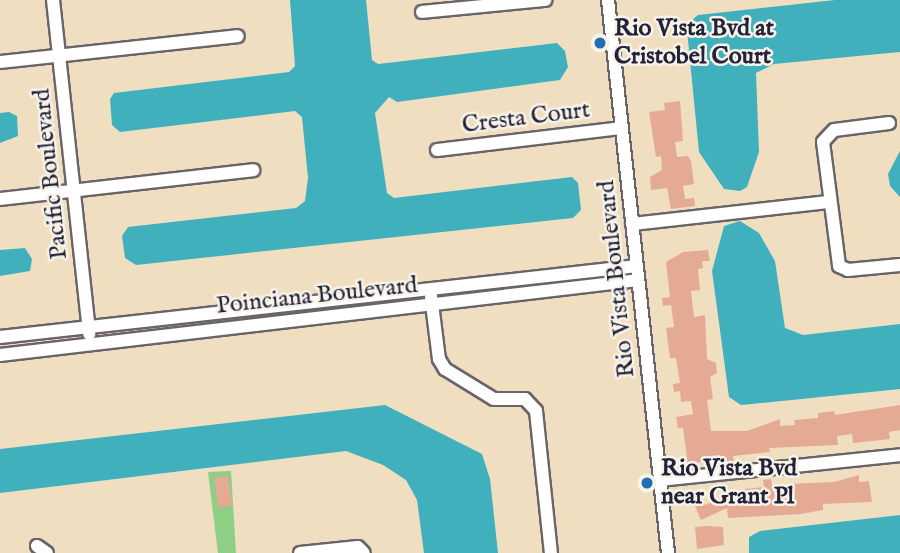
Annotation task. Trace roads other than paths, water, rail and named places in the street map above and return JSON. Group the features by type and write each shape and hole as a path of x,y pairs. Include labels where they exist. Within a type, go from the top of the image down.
{"street":[{"name":"Pacific Boulevard","path":"53,0 90,344"},
{"path":"422,12 545,0"},
{"name":"Rio Vista Boulevard","path":"608,0 668,553"},
{"path":"0,62 238,36"},
{"path":"889,123 826,134 829,202 839,265 854,270 900,265"},
{"name":"Cresta Court","path":"437,150 621,128"},
{"path":"0,199 253,170"},
{"path":"632,223 829,202"},
{"name":"Poinciana Boulevard","path":"0,337 637,266"},
{"name":"Poinciana Boulevard","path":"0,355 638,280"},
{"path":"431,289 439,359 445,369 494,399 525,399 536,411 551,553"},
{"path":"256,309 258,323"},
{"path":"660,480 900,455"},
{"path":"299,553 358,547 364,553"}],"water":[{"path":"290,0 366,0 372,60 378,64 557,43 565,51 568,67 560,80 397,102 389,97 375,113 387,193 394,198 572,177 578,183 581,210 573,218 136,265 125,258 122,236 128,227 296,208 305,201 308,178 302,117 295,111 120,132 112,125 110,99 114,93 289,72 295,66"},
{"path":"835,0 900,0 900,52 774,64 756,73 759,152 747,187 740,191 724,189 699,152 687,30 691,21 698,15"},
{"path":"9,112 17,116 18,136 0,143 0,113"},
{"path":"900,151 900,197 890,186 888,174"},
{"path":"740,221 759,233 775,261 785,328 803,335 900,324 900,389 741,405 729,397 712,271 724,226"},
{"path":"25,248 32,259 30,271 0,276 0,250"},
{"path":"385,405 482,454 490,479 498,553 424,553 417,500 406,480 383,465 346,451 0,493 0,449"},
{"path":"900,515 900,553 749,553 749,537 760,531"}],"place":[{"name":"Rio Vista Bvd at Cristobel Court","path":"600,43"},
{"name":"Rio Vista Bvd near Grant Pl","path":"647,483"}]}
